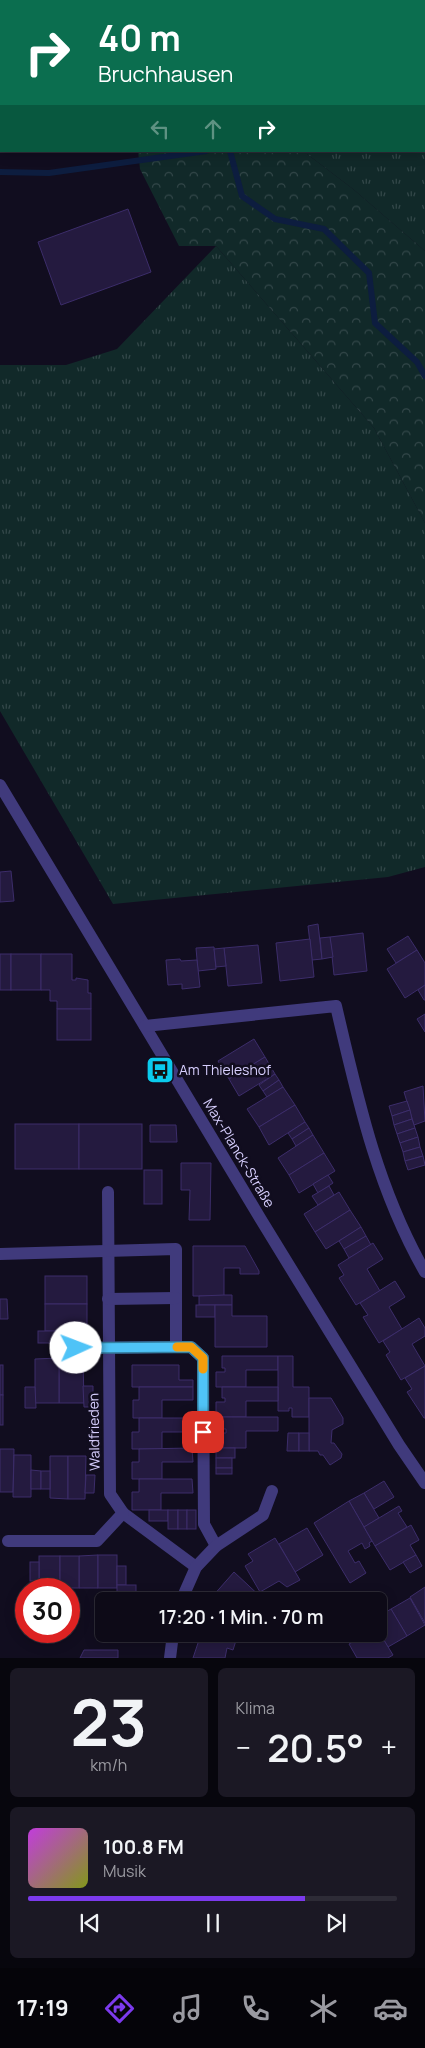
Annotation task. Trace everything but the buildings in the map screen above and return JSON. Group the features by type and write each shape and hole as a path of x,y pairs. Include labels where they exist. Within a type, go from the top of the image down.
{"street":[{"name":"Max-Planck-Straße","path":"0,785 389,1428 425,1483"},
{"path":"145,1026 336,1006 356,1092 383,1182 397,1219 425,1272"},
{"name":"Waldfrieden","path":"108,1192 110,1494 123,1513 196,1567"},
{"path":"0,1254 176,1249 176,1346"},
{"path":"108,1299 176,1298"},
{"path":"76,1348 191,1347 203,1358 204,1524 216,1546"},
{"path":"185,1592 196,1567 216,1546 263,1515 272,1491"},
{"path":"8,1541 97,1541 123,1513"},
{"path":"170,1658 172,1642"}],"green space":[{"path":"138,152 304,152 353,189 425,251 425,523 374,428 216,246 179,246 140,169"},
{"path":"304,152 425,152 425,251 353,189"},
{"path":"216,246 374,428 425,523 425,867 388,877 113,904 0,711 0,365 66,365 117,349"}],"waterway":[{"path":"0,172 49,173 199,152"},
{"path":"230,152 242,196 275,219 324,229 369,273 375,323 417,362 425,376"}],"slow traffic":[{"path":"177,1347 191,1347 203,1358 203,1369"}],"place":[{"name":"Am Thieleshof","path":"160,1070"}],"route":[{"path":"76,1348 191,1347 203,1358 203,1432"}]}
